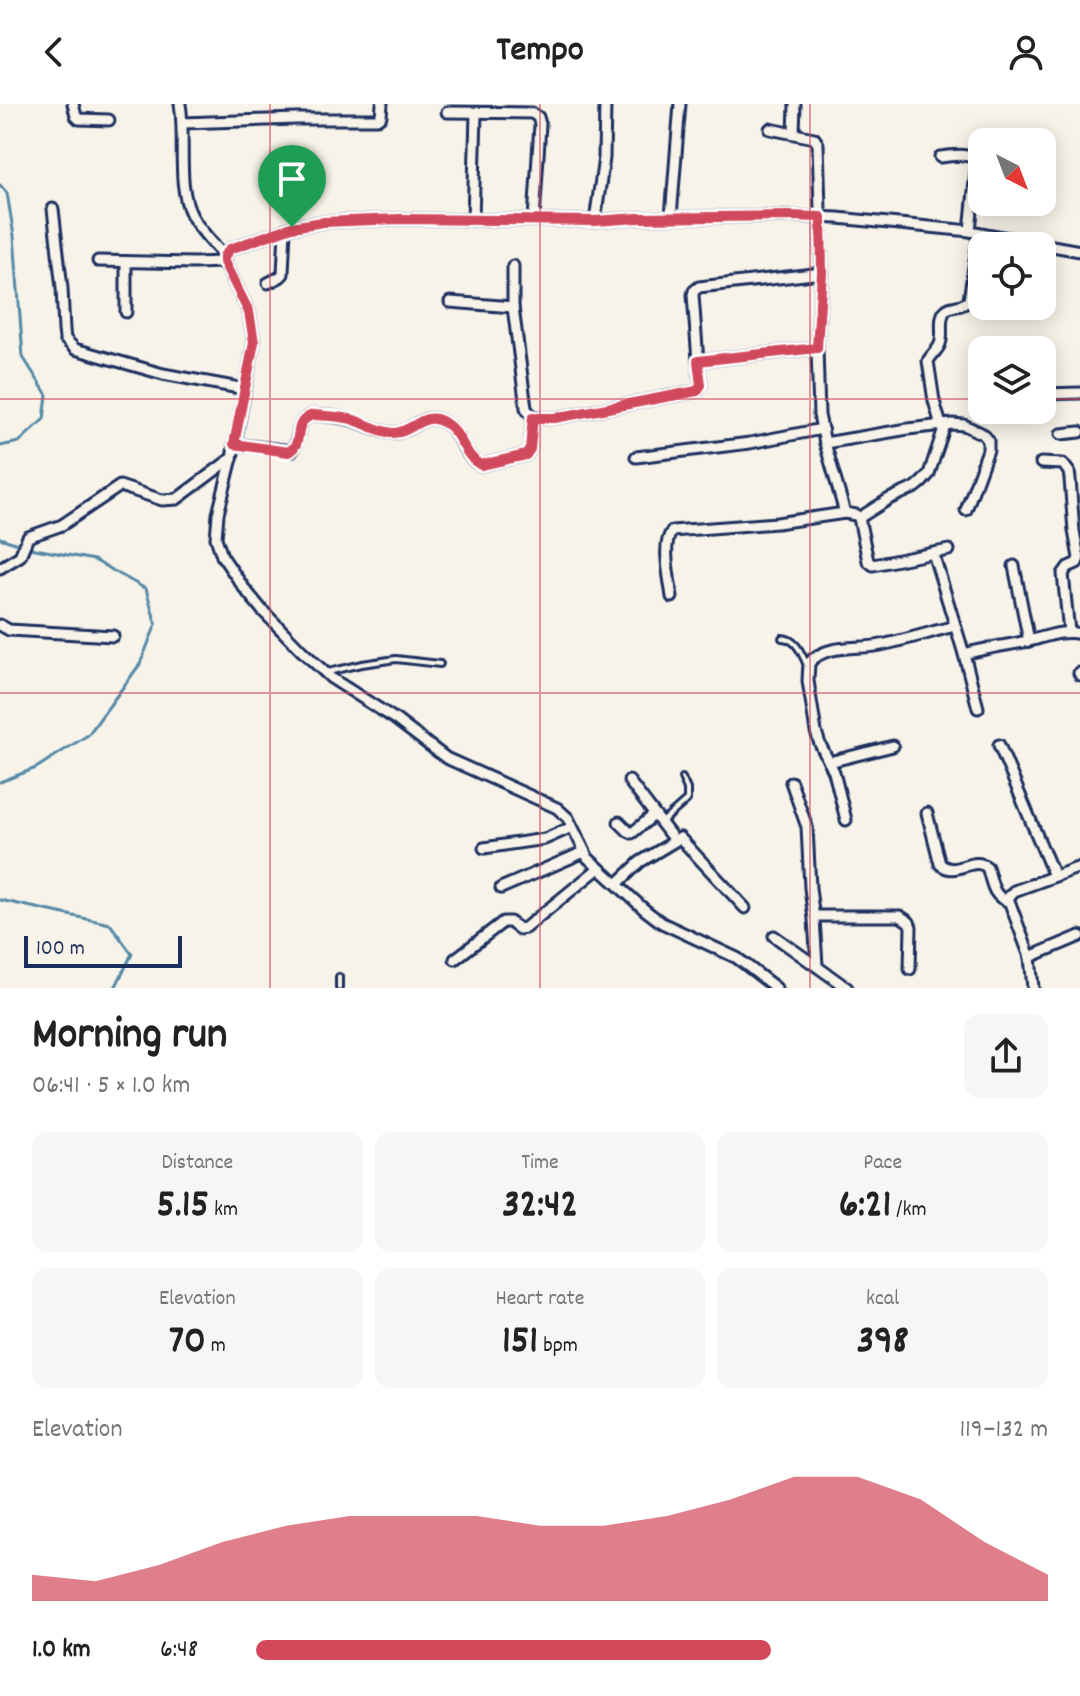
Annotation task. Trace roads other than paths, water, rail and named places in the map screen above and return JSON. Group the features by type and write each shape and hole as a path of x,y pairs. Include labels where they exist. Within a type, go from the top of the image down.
{"street":[{"path":"73,104 79,119 109,120"},
{"path":"180,104 187,203 192,216 224,259 243,297 254,342 218,514 216,538 222,556 262,610 325,673 395,719 446,758 564,812 584,852 662,923 737,958 776,988"},
{"path":"183,123 377,119 381,116 382,104"},
{"path":"595,221 604,158 605,104"},
{"path":"671,217 680,104"},
{"path":"794,133 795,104"},
{"path":"447,112 532,113 538,117 534,220"},
{"path":"473,220 476,113"},
{"path":"770,129 817,141 822,273 817,348 819,415 845,513"},
{"path":"940,157 968,157"},
{"path":"53,209 65,339 69,344 75,349 163,374 245,389"},
{"path":"224,259 230,249 285,229 323,222 400,219 595,221 788,216 974,232 975,216"},
{"path":"268,283 283,274 285,229"},
{"path":"1056,247 1080,251"},
{"path":"98,261 194,263 224,259"},
{"path":"126,262 126,312"},
{"path":"513,266 513,307 526,408 533,417 538,418 555,418 697,391 701,385 693,295 696,288 822,273"},
{"path":"859,518 916,487 929,474 943,425 928,361 940,346 945,310 963,306 968,301"},
{"path":"450,302 513,307"},
{"path":"698,361 817,348"},
{"path":"1056,394 1080,393"},
{"path":"234,444 292,451 301,423 313,415 350,419 395,433 431,418 448,425 472,460 481,465 526,455 530,449 533,417"},
{"path":"825,443 943,425 964,425 983,434 988,440 988,450 966,510"},
{"path":"636,457 750,443 822,429"},
{"path":"1061,434 1080,432"},
{"path":"0,568 20,556 28,537 62,525 120,486 162,500 177,499 232,458"},
{"path":"964,654 992,646 1075,633 1063,574 1079,558 1069,472 1063,464 1041,463"},
{"path":"672,597 666,547 672,531 777,523 845,513 859,518 868,561 873,565 949,550"},
{"path":"933,553 978,708"},
{"path":"1014,566 1029,641"},
{"path":"0,625 9,630 113,636"},
{"path":"846,820 837,781 816,732 808,667 813,659 840,649 878,646 955,626"},
{"path":"999,745 1054,876"},
{"path":"829,762 893,746"},
{"path":"629,781 674,840"},
{"path":"791,782 807,827 817,965"},
{"path":"927,813 940,864 951,869 985,864 996,895 1008,901"},
{"path":"619,822 632,833 657,819"},
{"path":"484,848 545,839 572,827"},
{"path":"617,884 640,862 681,838 745,908"},
{"path":"501,888 584,852"},
{"path":"1033,988 1030,957 1008,898 1014,891 1080,867"},
{"path":"455,959 503,922 510,922 519,929 525,928 599,868"},
{"path":"814,916 900,916 911,927 910,969"},
{"path":"774,936 847,988"},
{"path":"1030,957 1080,936"}],"lane":[{"path":"782,638 794,642 808,667"},
{"path":"325,673 396,659 440,664"},
{"path":"657,819 687,800 687,789 682,778"},
{"path":"339,977 339,988"}],"waterway":[{"path":"0,185 7,193 14,236 23,357 47,395 44,419 19,442 0,446"},
{"path":"0,538 30,548 94,560 146,589 156,624 140,664 88,735 36,768 0,782"},
{"path":"0,900 110,924 132,954 115,988"}]}
